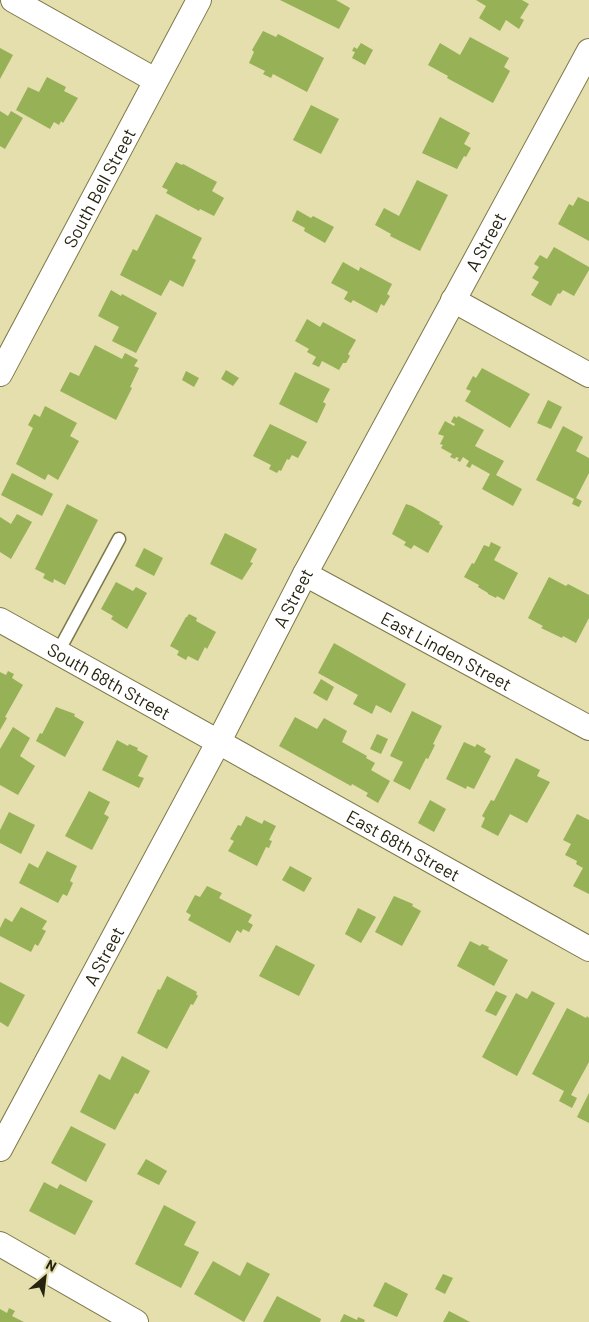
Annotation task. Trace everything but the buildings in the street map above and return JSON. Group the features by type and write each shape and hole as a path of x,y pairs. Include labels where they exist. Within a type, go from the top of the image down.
{"street":[{"path":"13,0 155,80"},
{"name":"South Bell Street","path":"0,374 199,0"},
{"name":"A Street","path":"0,1149 219,741 305,574 589,50"},
{"path":"453,300 589,374"},
{"name":"East Linden Street","path":"305,574 589,728"},
{"name":"South 68th Street","path":"0,620 219,741"},
{"name":"East 68th Street","path":"219,741 589,949"},
{"path":"0,1244 136,1322"}],"lane":[{"path":"58,652 118,539"}]}
